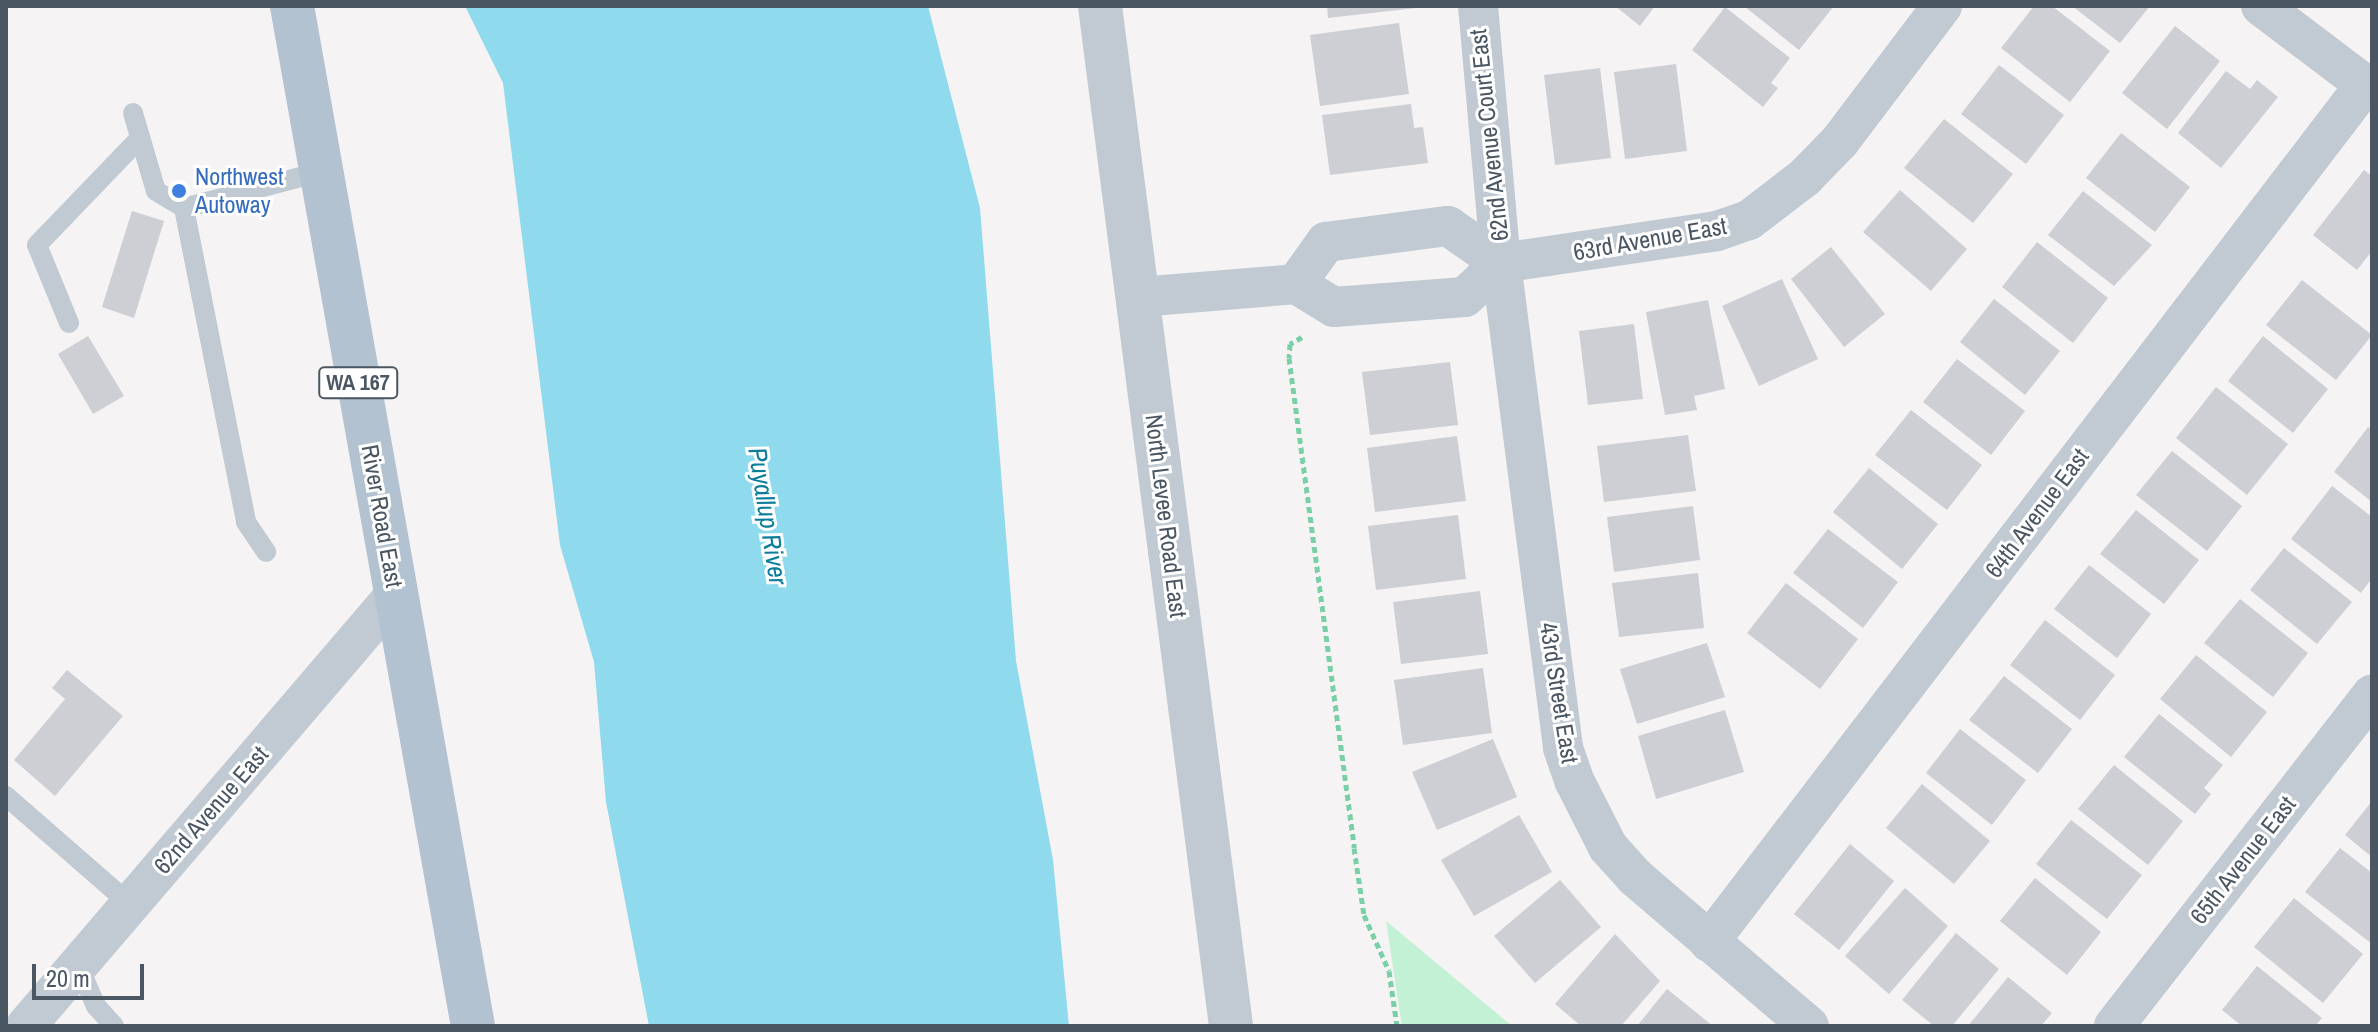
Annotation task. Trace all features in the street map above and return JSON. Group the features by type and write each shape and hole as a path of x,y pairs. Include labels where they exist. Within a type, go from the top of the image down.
{"main road":[{"name":"River Road East","path":"292,6 319,172 473,1026"}],"street":[{"name":"North Levee Road East","path":"1100,6 1231,1026"},
{"name":"62nd Avenue Court East","path":"1478,6 1501,263"},
{"name":"63rd Avenue East","path":"1501,263 1717,231 1749,220 1805,177 1840,141 1942,6"},
{"path":"2261,6 2368,88"},
{"name":"64th Avenue East","path":"1709,942 2368,88"},
{"path":"1139,297 1296,284 1334,307 1465,297 1501,263 1448,226 1326,242 1296,284"},
{"name":"43rd Street East","path":"1501,263 1563,748 1589,815 1608,847 1709,942 1809,1026"},
{"name":"62nd Avenue East","path":"26,1026 396,594"},
{"name":"65th Avenue East","path":"2114,1026 2372,694"}],"lane":[{"path":"133,113 156,191 184,208 319,172"},
{"path":"69,323 37,245 139,139"},
{"path":"184,208 246,522 266,552"},
{"path":"6,796 130,904"},
{"path":"78,965 96,1006 114,1026"}],"path":[{"path":"1302,337 1290,344 1289,358 1354,848 1364,915 1389,971 1397,1026"}],"green space":[{"path":"1386,921 1512,1026 1402,1026"}],"water":[{"name":"Puyallup River","path":"465,6 928,6 980,208 1016,661 1053,860 1069,1026 649,1026 606,802 594,662 560,545 503,83"}],"building":[{"path":"1327,6 1416,6 1416,8 1328,18"},
{"path":"1615,6 1655,6 1640,26"},
{"path":"1744,6 1834,6 1799,50"},
{"path":"2034,6 2052,6 2110,51 2070,102 2001,48"},
{"path":"2072,6 2150,6 2120,43"},
{"path":"1725,7 1790,58 1771,83 1778,88 1763,107 1692,50"},
{"path":"1399,23 1409,94 1320,106 1310,35"},
{"path":"2175,26 2220,61 2167,129 2122,93"},
{"path":"1676,64 1687,151 1625,159 1614,72"},
{"path":"1999,65 2064,115 2026,164 1961,114"},
{"path":"1600,68 1611,158 1555,165 1544,75"},
{"path":"2226,71 2250,89 2257,80 2278,97 2221,168 2178,133"},
{"path":"1411,104 1414,128 1423,127 1428,163 1330,175 1322,115"},
{"path":"1944,119 2013,174 1973,223 1904,168"},
{"path":"2121,133 2190,187 2155,232 2086,178"},
{"path":"2364,170 2372,176 2372,251 2357,270 2313,235"},
{"path":"1900,190 1967,249 1931,291 1863,232"},
{"path":"2083,191 2152,245 2114,286 2048,235"},
{"path":"132,211 164,221 134,318 102,307"},
{"path":"2037,242 2108,298 2073,343 2002,287"},
{"path":"1831,247 1885,314 1844,347 1791,279"},
{"path":"1782,279 1818,359 1759,386 1722,306"},
{"path":"2302,280 2372,335 2336,380 2266,325"},
{"path":"1994,299 2060,351 2025,395 1960,342"},
{"path":"1708,300 1725,389 1694,396 1697,410 1665,415 1646,312"},
{"path":"1634,324 1643,399 1588,405 1579,331"},
{"path":"88,336 124,396 93,414 58,354"},
{"path":"2263,336 2328,389 2293,433 2228,381"},
{"path":"1957,359 2025,411 1991,455 1923,402"},
{"path":"1450,362 1458,425 1370,435 1362,372"},
{"path":"2216,387 2288,444 2247,495 2176,438"},
{"path":"1911,410 1982,465 1947,510 1875,455"},
{"path":"2368,427 2372,430 2372,502 2334,472"},
{"path":"1688,435 1696,491 1604,502 1597,446"},
{"path":"1457,436 1466,501 1375,512 1367,448"},
{"path":"2172,451 2242,506 2207,551 2136,495"},
{"path":"1869,468 1938,524 1902,569 1833,512"},
{"path":"2332,486 2372,517 2372,578 2361,593 2291,539"},
{"path":"1693,506 1700,560 1614,572 1607,517"},
{"path":"2136,510 2199,560 2164,604 2100,554"},
{"path":"1458,515 1466,579 1376,590 1368,526"},
{"path":"1828,529 1898,582 1863,628 1793,573"},
{"path":"2284,548 2352,602 2317,644 2250,590"},
{"path":"2089,565 2151,614 2117,658 2054,609"},
{"path":"1698,573 1704,628 1619,637 1612,583"},
{"path":"1786,583 1858,639 1820,689 1747,633"},
{"path":"1480,591 1488,654 1401,664 1393,602"},
{"path":"2240,599 2308,653 2273,697 2204,643"},
{"path":"2045,620 2115,675 2080,720 2010,665"},
{"path":"1707,643 1725,697 1637,724 1620,669"},
{"path":"2196,655 2267,712 2231,757 2160,699"},
{"path":"1483,668 1492,733 1403,745 1394,680"},
{"path":"67,670 123,716 55,796 14,760 65,699 52,688"},
{"path":"2004,676 2072,729 2038,773 1969,720"},
{"path":"1725,710 1744,772 1656,799 1638,736"},
{"path":"2159,714 2223,765 2204,788 2211,794 2195,814 2124,757"},
{"path":"1960,729 2026,780 1992,825 1926,773"},
{"path":"1493,739 1517,797 1437,830 1412,772"},
{"path":"2114,765 2183,821 2148,865 2078,809"},
{"path":"1922,784 1990,841 1954,884 1886,828"},
{"path":"2372,801 2372,857 2345,835"},
{"path":"1519,815 1552,872 1474,916 1441,860"},
{"path":"2071,820 2142,875 2107,919 2036,864"},
{"path":"1850,844 1894,881 1839,950 1794,914"},
{"path":"2340,848 2372,873 2372,944 2305,892"},
{"path":"2035,878 2101,932 2067,975 2000,921"},
{"path":"1560,880 1601,927 1535,983 1494,936"},
{"path":"1905,888 1948,926 1889,994 1845,956"},
{"path":"2294,898 2363,954 2323,1003 2254,947"},
{"path":"1956,933 1999,969 1952,1026 1934,1026 1902,1000"},
{"path":"1615,934 1660,981 1621,1026 1581,1026 1555,1004"},
{"path":"2257,966 2322,1018 2315,1026 2242,1026 2222,1010"},
{"path":"2008,977 2052,1013 2041,1026 1968,1026"},
{"path":"1667,989 1713,1026 1637,1026"}],"place":[{"name":"Northwest Autoway","path":"179,191"}]}
